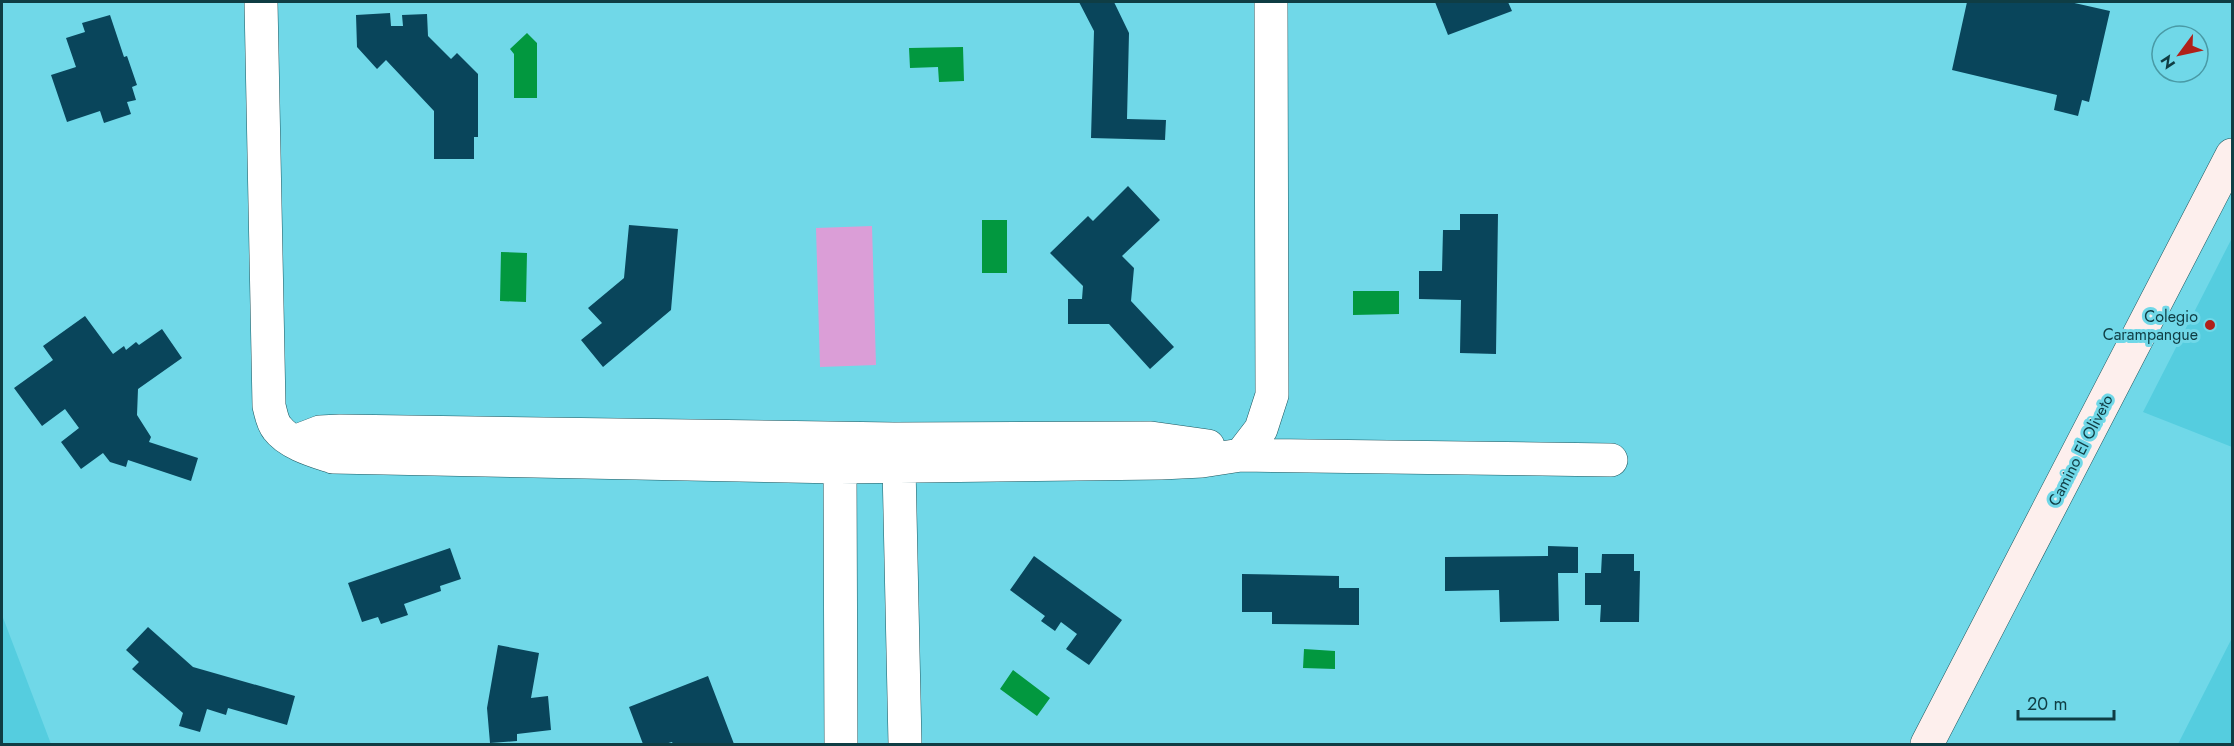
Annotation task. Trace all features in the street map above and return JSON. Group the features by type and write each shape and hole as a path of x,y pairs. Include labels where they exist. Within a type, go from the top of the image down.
{"main road":[{"name":"Camino El Oliveto","path":"1927,744 2232,155"}],"street":[{"path":"261,2 269,406 278,429 294,442 333,457 442,446 843,453 1098,451 1202,461 1240,455 1611,460"},
{"path":"1240,455 1261,429 1272,395 1271,2"},
{"path":"897,452 905,744"},
{"path":"841,744 843,453"}],"shaded area":[{"path":"527,33 537,43 537,98 514,98 514,54 510,49"},
{"path":"963,47 964,81 939,82 938,67 910,68 909,48"},
{"path":"982,220 1007,220 1007,273 982,273"},
{"path":"872,226 876,365 820,367 816,228"},
{"name":"Colegio Carampangue","path":"2232,238 2232,447 2143,412"},
{"path":"501,252 527,253 526,302 500,301"},
{"path":"1353,291 1399,291 1399,314 1353,315"},
{"path":"2,615 51,744 2,744"},
{"path":"2232,638 2232,744 2178,744"},
{"path":"1304,649 1335,651 1335,669 1303,668"},
{"path":"1013,670 1050,698 1037,716 1000,689"}],"building":[{"path":"1079,2 1114,2 1129,33 1127,119 1166,120 1165,140 1091,138 1094,31"},
{"path":"1435,2 1508,2 1512,11 1448,35"},
{"path":"1967,2 2070,2 2110,11 2089,102 2082,100 2078,116 2054,110 2057,95 1952,70"},
{"path":"390,13 391,26 403,26 402,15 427,14 428,36 451,59 457,53 478,74 478,137 474,137 474,159 434,159 434,111 386,60 377,69 357,47 356,15"},
{"path":"110,15 124,57 127,56 137,85 132,87 136,100 127,102 131,114 104,123 100,111 67,122 51,75 76,67 66,38 85,32 82,23"},
{"path":"1128,186 1160,220 1122,256 1134,268 1131,301 1174,347 1150,369 1109,324 1068,324 1068,299 1082,299 1083,286 1050,253 1088,216 1093,221"},
{"path":"1460,214 1498,214 1496,354 1460,353 1461,300 1419,299 1419,271 1442,271 1443,230 1460,230"},
{"path":"629,225 678,229 671,310 603,367 581,340 602,323 588,308 624,278"},
{"path":"85,316 113,354 124,346 126,350 136,342 139,345 162,329 182,358 138,389 137,415 151,437 149,442 198,458 191,481 128,460 126,467 110,462 103,453 81,469 61,442 79,428 65,409 42,426 14,388 53,360 43,346"},
{"path":"1548,546 1578,547 1578,573 1558,573 1559,621 1500,622 1499,590 1445,591 1445,557 1548,556"},
{"path":"450,548 461,579 440,586 441,591 404,604 408,615 381,624 378,617 362,622 348,583"},
{"path":"1602,554 1634,554 1634,571 1640,571 1639,622 1600,622 1601,605 1585,605 1585,573 1601,573"},
{"path":"1034,556 1122,620 1089,665 1066,649 1077,634 1061,622 1055,631 1041,621 1045,616 1010,590"},
{"path":"1242,574 1339,576 1339,588 1359,588 1359,625 1272,624 1272,612 1242,612"},
{"path":"148,627 193,667 295,696 287,725 228,708 226,715 207,709 200,732 179,726 183,713 132,669 139,662 126,650"},
{"path":"498,645 539,653 531,698 548,696 551,730 517,734 517,741 490,743 487,708"},
{"path":"708,676 734,744 673,744 672,742 643,744 629,707"}],"place":[{"name":"Colegio Carampangue","path":"2210,325"}]}
